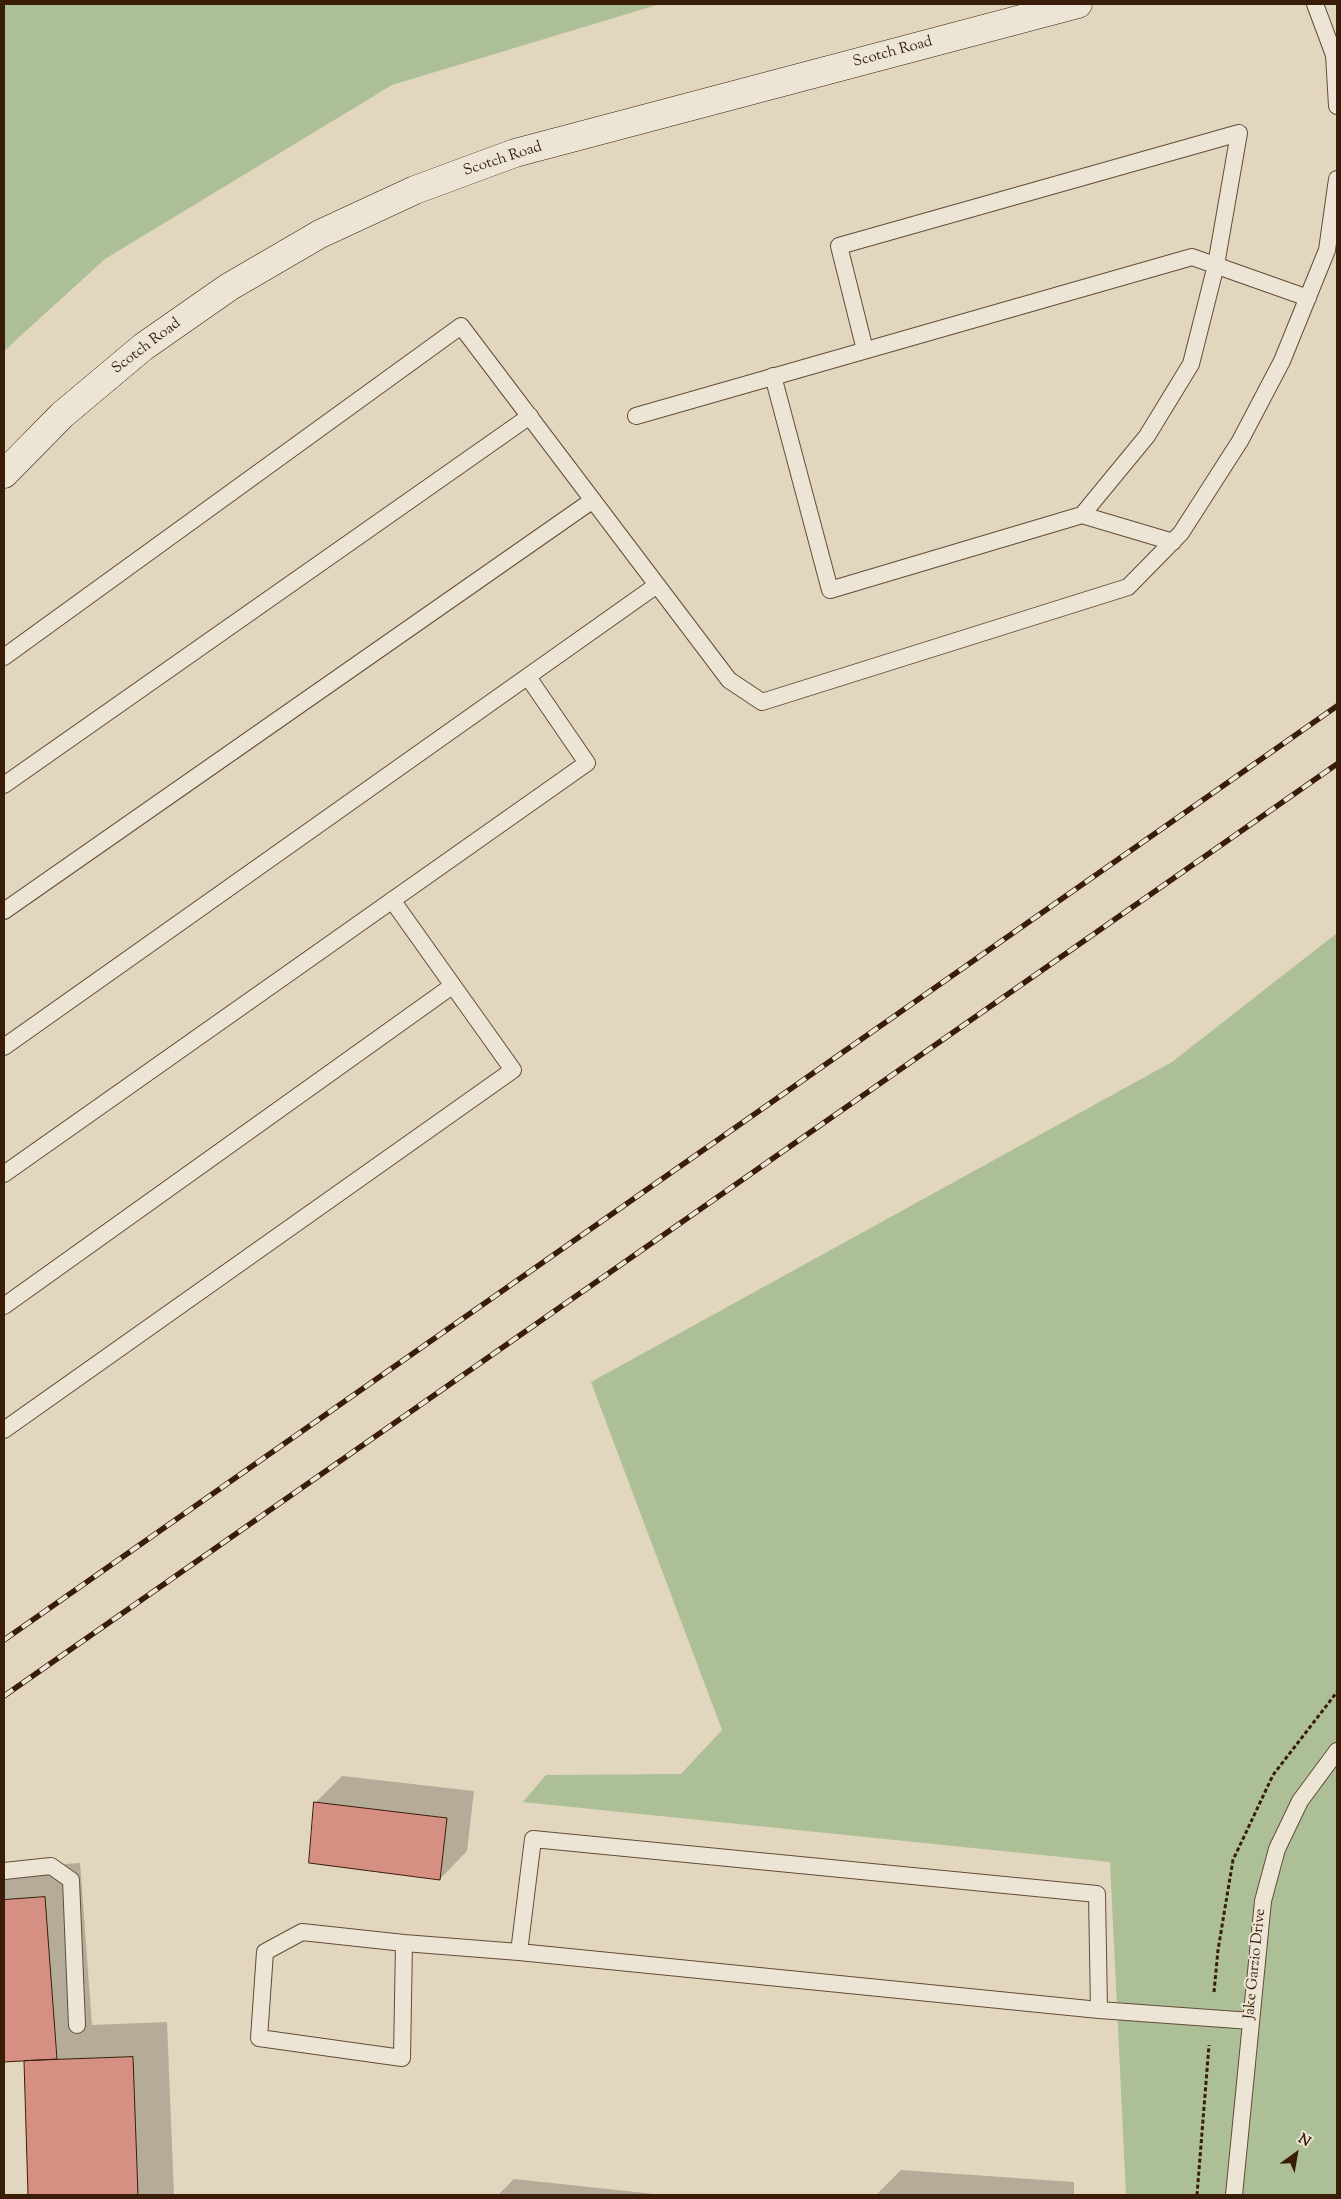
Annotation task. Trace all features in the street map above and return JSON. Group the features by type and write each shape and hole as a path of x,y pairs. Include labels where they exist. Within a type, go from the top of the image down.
{"main road":[{"name":"Scotch Road","path":"4,474 62,415 143,347 229,287 320,234 415,190 515,153 1078,4"}],"lane":[{"path":"1315,4 1334,55 1337,106"},
{"path":"865,350 839,246 1239,133 1216,265 1191,364 1147,436 1082,515"},
{"path":"4,657 462,326 729,680 762,702 1128,587 1181,533 1240,441 1282,361 1327,250 1337,178"},
{"path":"636,416 1192,257 1308,298"},
{"path":"773,376 830,590 1082,515 1173,542"},
{"path":"4,785 530,416"},
{"path":"4,911 593,500"},
{"path":"4,1047 657,585"},
{"path":"4,1174 587,763 528,677"},
{"path":"4,1430 513,1070 392,900"},
{"path":"4,1306 452,986"},
{"name":"Jake Garzio Drive","path":"1234,2195 1263,1901 1277,1849 1300,1801 1337,1751"},
{"path":"519,1952 533,1839 1097,1894 1099,2010"},
{"path":"4,1870 51,1866 71,1880 77,2025"},
{"path":"404,1943 402,2058 259,2038 266,1952 302,1932 1099,2010 1251,2021"}],"green space":[{"path":"4,4 660,4 392,85 105,259 4,351"},
{"path":"1337,933 1337,2195 1126,2195 1110,1862 523,1802 546,1775 681,1774 722,1730 591,1382 1172,1062"}],"building":[{"path":"314,1802 447,1818 440,1880 309,1863"},
{"path":"45,1897 57,2059 4,2062 4,1900"},
{"path":"133,2057 138,2195 28,2195 24,2061"}],"railway":[{"path":"4,1640 1337,706"},
{"path":"4,1696 1337,764"}]}
